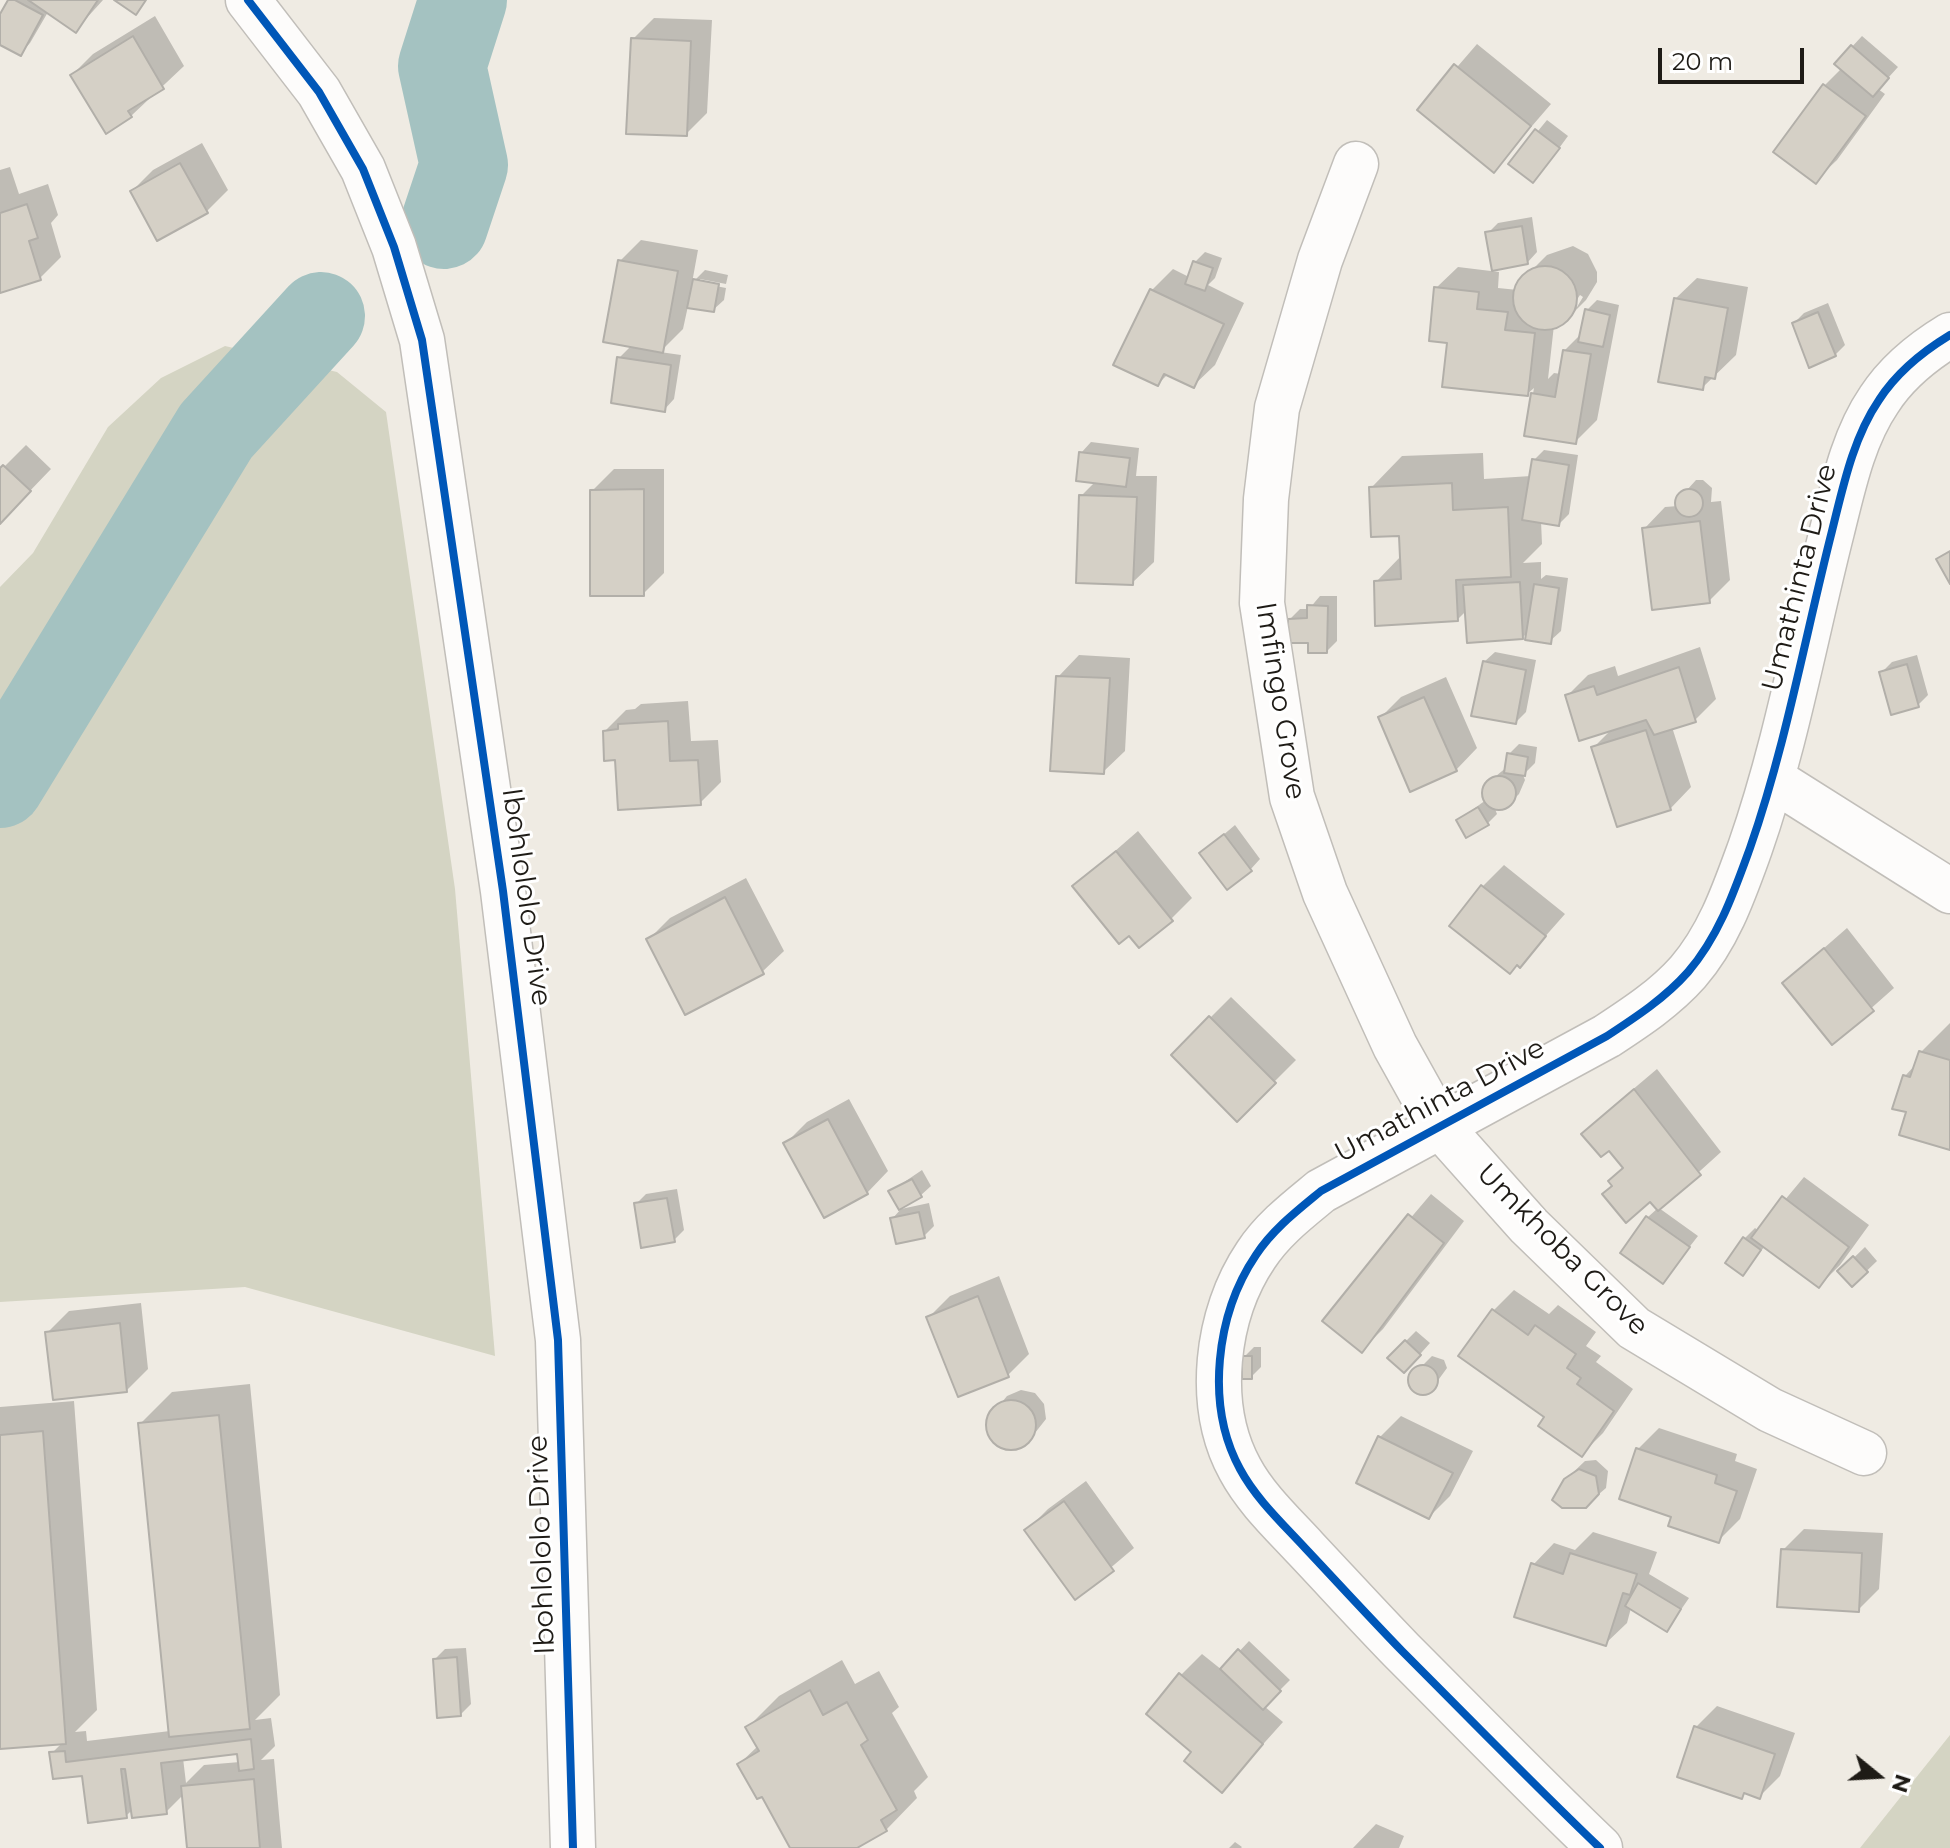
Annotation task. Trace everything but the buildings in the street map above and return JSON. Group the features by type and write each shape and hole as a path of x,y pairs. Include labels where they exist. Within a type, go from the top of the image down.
{"street":[{"name":"Ibohlololo Drive","path":"248,0 319,92 363,169 394,247 422,340 508,922 558,1340 573,1848"},
{"name":"Imfingo Grove","path":"1356,164 1315,275 1277,408 1266,499 1262,603 1292,797 1325,893 1357,971 1439,1125"},
{"name":"Umathinta Drive","path":"1600,1848 1373,1622 1266,1506 1240,1469 1226,1431 1219,1351 1227,1316 1256,1255 1283,1223 1321,1191 1607,1036 1651,1008 1688,972 1725,914 1774,780 1848,468 1877,401 1926,349 1950,335"},
{"path":"1774,780 1950,891"},
{"name":"Umkhoba Grove","path":"1439,1125 1529,1226 1634,1328 1770,1410 1864,1453"}],"green space":[{"path":"225,346 337,372 386,412 455,889 495,1356 245,1287 0,1302 0,587 33,553 108,427 161,378"},
{"path":"1950,1735 1950,1848 1860,1848"}],"waterway":[{"path":"444,225 464,165 442,66 463,0"},
{"path":"0,784 216,431 321,316"}],"cycle path":[{"path":"248,0 319,92 363,169 394,247 422,340 503,891 558,1340 573,1848"},
{"path":"1600,1848 1402,1651 1254,1491 1229,1444 1222,1417 1219,1389 1224,1332 1242,1279 1256,1255 1278,1228 1321,1191 1607,1036 1660,999 1699,958 1732,897 1763,809 1785,730 1840,497 1862,430 1894,380 1920,356 1950,335"}]}
